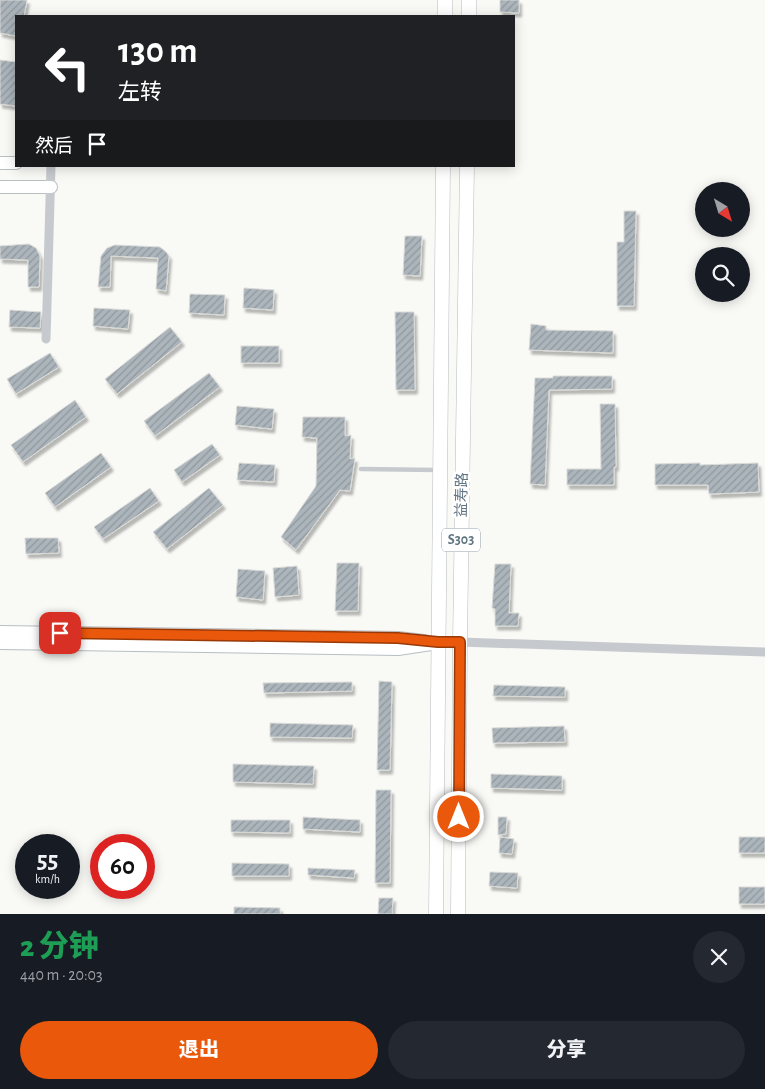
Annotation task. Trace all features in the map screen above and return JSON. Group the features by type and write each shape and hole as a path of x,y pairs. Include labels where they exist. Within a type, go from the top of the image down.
{"main road":[{"path":"445,0 445,15"},
{"path":"469,0 469,15"},
{"name":"益寿路","path":"436,914 443,167"},
{"name":"益寿路","path":"458,914 467,167"}],"street":[{"path":"0,163 15,163"},
{"path":"46,338 51,167"},
{"path":"0,187 51,187"},
{"path":"0,632 398,638 438,642 765,652"},
{"path":"0,644 398,649 438,642"}],"lane":[{"path":"361,469 441,470"}],"building":[{"path":"0,0 27,0 24,15 15,15 15,36 0,33"},
{"path":"500,0 519,0 519,13 500,12"},
{"path":"0,60 15,62 15,106 0,104"},
{"path":"624,211 636,211 634,306 617,306 617,242 624,242"},
{"path":"405,236 422,236 420,276 403,275"},
{"path":"29,244 36,248 40,256 39,287 28,287 28,260 0,259 0,246"},
{"path":"115,245 160,247 166,252 169,256 166,291 156,289 158,258 111,256 110,287 98,287 101,256 107,248"},
{"path":"244,288 274,290 273,310 243,308"},
{"path":"190,294 225,295 224,315 189,313"},
{"path":"94,308 130,310 128,329 93,326"},
{"path":"10,310 41,312 40,328 9,327"},
{"path":"395,312 414,312 415,390 396,390"},
{"path":"531,324 546,326 546,330 613,331 613,353 529,350"},
{"path":"170,327 182,342 117,394 105,379"},
{"path":"241,346 279,346 279,363 241,363"},
{"path":"50,353 59,367 16,394 7,379"},
{"path":"209,373 220,387 155,436 144,421"},
{"path":"553,376 612,376 612,389 549,390 545,485 530,484 535,378 553,378"},
{"path":"75,400 86,417 23,462 11,445"},
{"path":"600,404 615,404 616,467 614,467 614,485 567,485 567,469 601,469"},
{"path":"237,406 274,409 272,429 235,425"},
{"path":"303,417 345,417 345,436 351,435 350,459 355,458 350,491 340,490 296,550 281,537 316,486 317,438 302,437"},
{"path":"212,444 220,455 182,482 174,470"},
{"path":"101,453 111,467 55,507 45,493"},
{"path":"239,463 275,465 274,482 237,480"},
{"path":"700,463 700,465 758,463 759,492 709,494 708,485 655,485 655,464"},
{"path":"150,488 159,501 103,539 94,527"},
{"path":"209,488 223,505 167,549 153,532"},
{"path":"25,538 58,538 59,553 26,554"},
{"path":"337,563 359,563 358,611 335,611"},
{"path":"495,564 511,564 509,613 519,613 518,626 495,626 495,609 492,608"},
{"path":"297,566 299,595 275,597 273,568"},
{"path":"238,569 265,571 263,600 236,597"},
{"path":"379,681 392,682 390,770 377,770"},
{"path":"352,682 352,691 264,693 263,683"},
{"path":"494,685 565,687 565,697 493,696"},
{"path":"270,723 353,725 352,738 270,737"},
{"path":"564,726 565,742 493,743 492,728"},
{"path":"233,764 314,766 313,784 233,782"},
{"path":"491,774 562,776 562,790 491,788"},
{"path":"376,790 391,790 390,883 375,883"},
{"path":"303,817 360,820 360,832 303,829"},
{"path":"498,817 507,817 506,834 498,835"},
{"path":"231,820 290,820 290,833 231,832"},
{"path":"500,837 514,839 512,854 499,853"},
{"path":"739,837 765,837 765,853 739,853"},
{"path":"232,863 289,864 289,876 232,876"},
{"path":"308,868 355,870 354,878 308,875"},
{"path":"490,872 518,873 517,888 489,886"},
{"path":"739,887 765,887 765,904 739,904"},
{"path":"379,898 393,898 392,914 378,914"},
{"path":"234,907 280,908 280,914 234,914"}],"route":[{"path":"60,633 398,638 460,642 459,817"}]}
